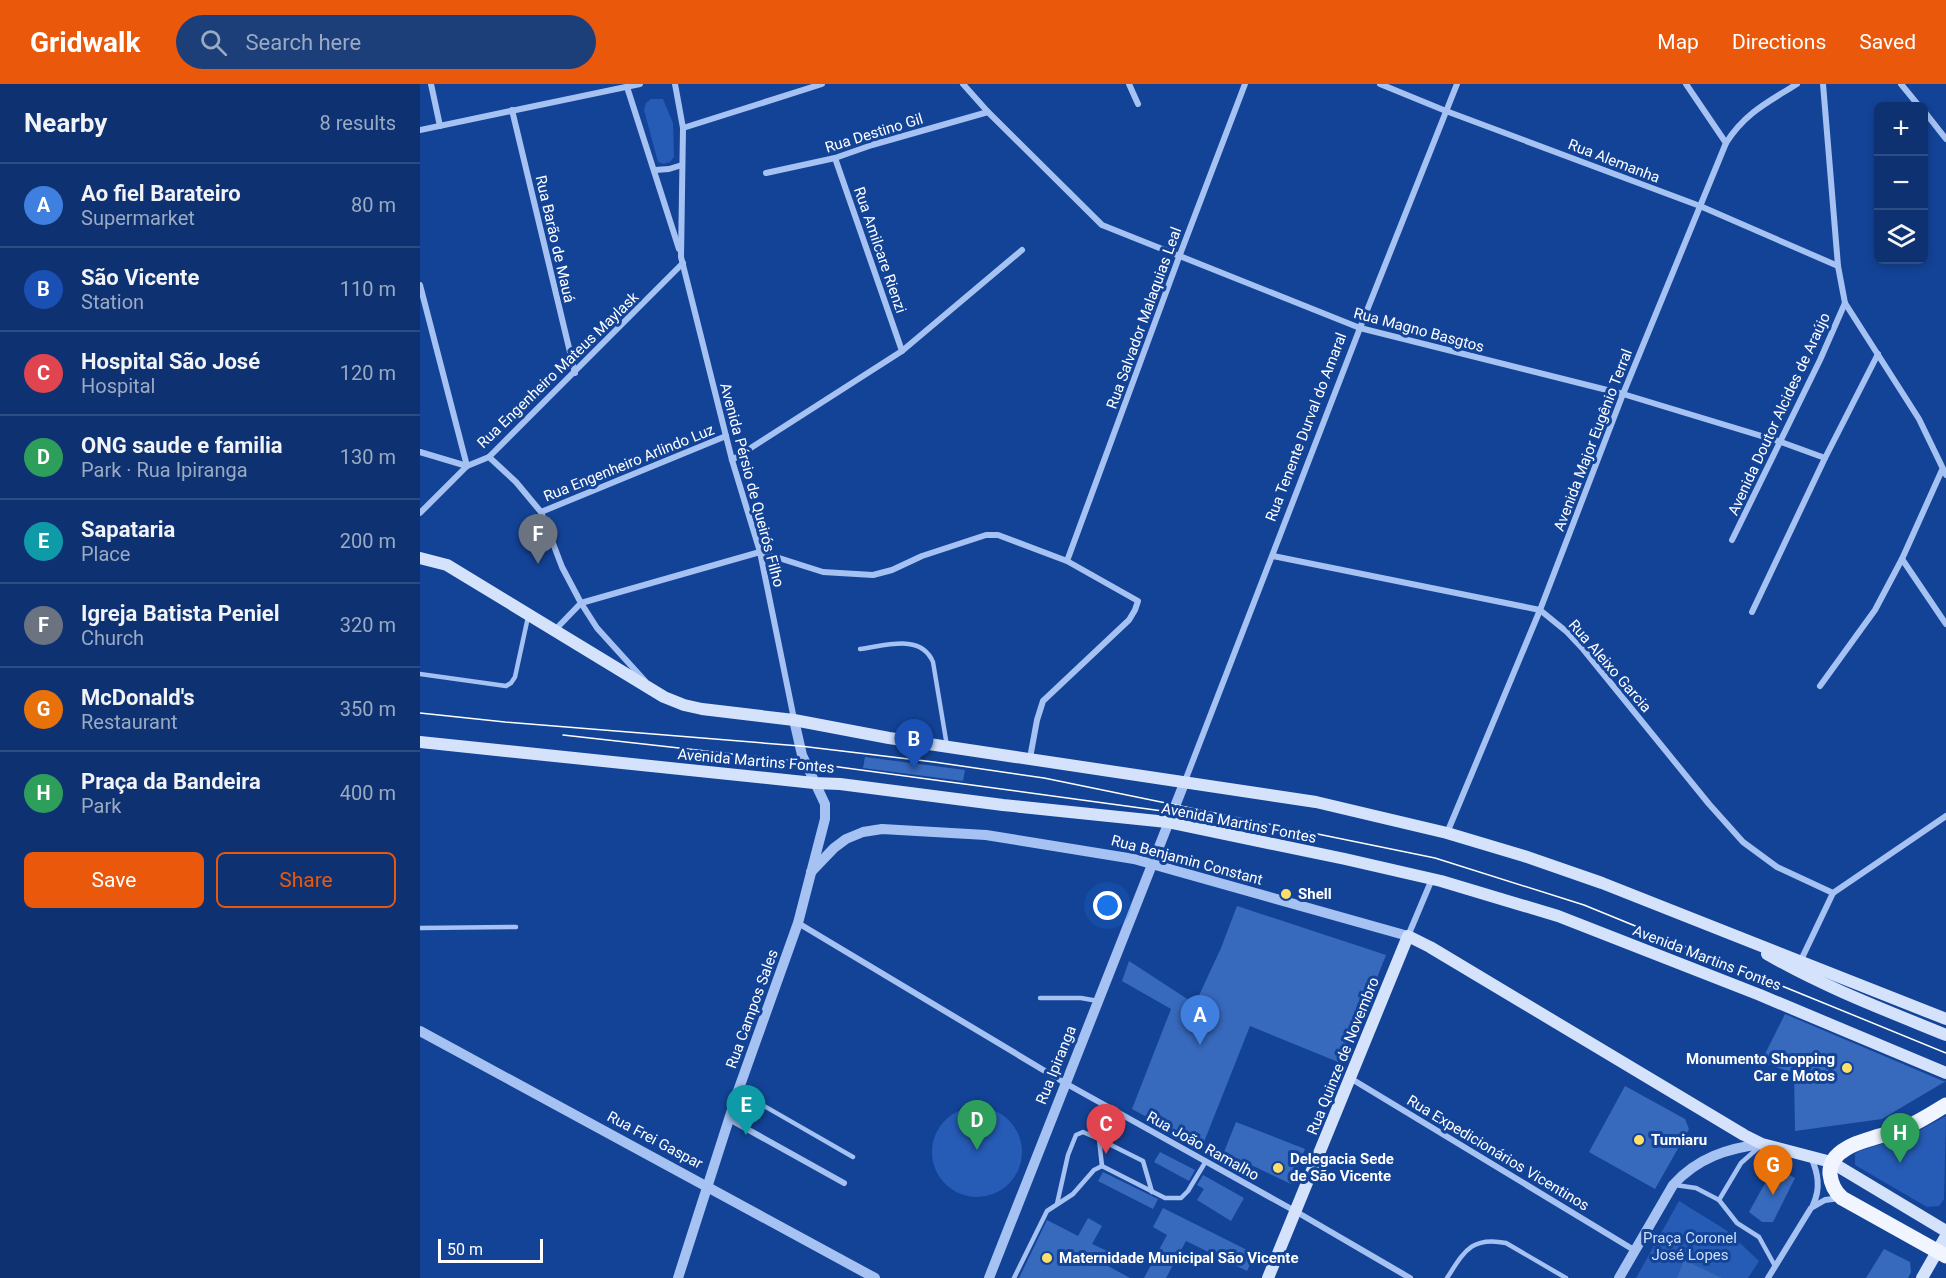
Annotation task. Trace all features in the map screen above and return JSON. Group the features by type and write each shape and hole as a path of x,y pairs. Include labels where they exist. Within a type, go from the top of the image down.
{"main road":[{"name":"Avenida Martins Fontes","path":"420,558 447,565 657,692 684,705 794,720 889,738 1316,802 1447,833 1564,870 1801,960 1946,1019"},
{"name":"Avenida Martins Fontes","path":"420,742 848,785 1003,805 1167,822 1345,859 1432,879 1558,916 1760,995 1946,1072"},
{"name":"Rua Quinze de Novembro","path":"1268,1278 1408,936"},
{"name":"Rua Benjamin Constant","path":"1408,936 1743,1135 1762,1144 1831,1162 1946,1231"},
{"name":"Avenida Martins Fontes","path":"1740,938 1792,969 1946,1035"},
{"path":"1942,1254 1842,1198 1835,1191 1832,1182 1831,1162 1840,1152 1853,1144 1906,1128 1946,1105"},
{"path":"1922,1278 1942,1254 1946,1236"}],"street":[{"path":"431,84 440,126"},
{"path":"420,130 640,84"},
{"name":"Avenida Pérsio de Queirós Filho","path":"675,84 682,128 682,260"},
{"path":"682,128 822,84"},
{"name":"Rua Magno Basgtos","path":"963,84 988,112 1102,225 1360,328 1623,394 1781,442 1825,458"},
{"path":"1129,84 1138,104"},
{"name":"Rua Salvador Malaquias Leal","path":"1067,561 1245,84"},
{"name":"Rua Alemanha","path":"1380,84 1700,206 1839,266"},
{"name":"Rua Tenente Durval do Amaral","path":"1185,781 1457,84"},
{"path":"1686,84 1726,143"},
{"name":"Avenida Major Eugênio Terral","path":"1447,833 1540,610 1623,394 1726,143 1737,127 1754,110 1797,84"},
{"name":"Avenida Doutor Alcides de Araújo","path":"1732,540 1781,442 1845,303 1839,266 1823,84"},
{"path":"1901,84 1916,102"},
{"name":"Avenida Pérsio de Queirós Filho","path":"627,87 682,260 732,460 760,552 794,720"},
{"name":"Rua Barão de Mauá","path":"512,110 575,373"},
{"name":"Rua Destino Gil","path":"766,173 835,158 988,112"},
{"path":"1928,117 1946,139"},
{"name":"Rua Amilcare Rienzi","path":"835,158 902,351"},
{"path":"655,170 682,165"},
{"path":"732,460 902,351 1022,250"},
{"name":"Rua Engenheiro Mateus Maylask","path":"420,513 467,466 489,457 575,373 682,260"},
{"path":"420,285 467,466"},
{"path":"1820,686 1875,610 1944,473 1919,419 1845,303"},
{"path":"1752,612 1825,458 1878,354"},
{"name":"Rua Engenheiro Arlindo Luz","path":"540,512 726,436"},
{"path":"420,452 467,466"},
{"path":"489,457 516,482 540,512 562,567 597,628 657,692"},
{"path":"555,630 581,603 760,552 824,572 873,574 892,570 922,556 986,535 998,535 1067,561 1138,601 1129,620 1043,701 1030,758"},
{"name":"Rua Aleixo Garcia","path":"1273,556 1540,610 1567,632 1583,649 1709,804 1743,842 1777,867 1833,893"},
{"path":"1902,559 1946,624"},
{"name":"Rua Campos Sales","path":"678,1278 738,1092 798,924 825,819 825,804 802,755 794,720"},
{"path":"1151,863 1185,781"},
{"path":"1801,960 1833,893 1946,816"},
{"name":"Rua Benjamin Constant","path":"811,872 834,848 846,839 863,832 882,829 986,835 1110,854 1151,863 1408,936"},
{"name":"Rua Ipiranga","path":"989,1278 1151,863"},
{"name":"Rua Quinze de Novembro","path":"1408,936 1432,879"},
{"name":"Rua João Ramalho","path":"798,924 1065,1083 1295,1210 1410,1278"},
{"name":"Rua Frei Gaspar","path":"420,1030 875,1278"},
{"name":"Rua Expedicionários Vicentinos","path":"1350,1077 1634,1250"},
{"path":"729,1119 844,1183"},
{"path":"1618,1278 1673,1185 1682,1174 1702,1160 1728,1150 1762,1144"},
{"path":"1768,1278 1817,1196 1818,1183 1811,1157"},
{"path":"1811,1208 1825,1200 1842,1198"}],"lane":[{"path":"420,674 506,686 515,677 528,614"},
{"path":"860,649 910,643 921,646 929,652 933,662 947,746"},
{"path":"420,928 516,927"},
{"path":"1040,998 1081,998 1098,1001"},
{"path":"738,1092 853,1157"},
{"path":"1057,1204 1068,1155 1076,1135 1083,1132 1143,1161 1152,1192"},
{"path":"1099,1139 1102,1166"},
{"path":"1719,1200 1741,1163 1762,1144"},
{"path":"1102,1166 1165,1198 1180,1198 1188,1191 1206,1161"},
{"path":"1014,1278 1047,1211 1073,1194 1094,1170 1102,1166"},
{"path":"1673,1185 1696,1188 1719,1200 1737,1223 1759,1237 1775,1266"},
{"path":"1447,1278 1464,1251 1474,1244 1495,1241 1506,1243 1566,1278"}],"green space":[{"path":"651,99 663,99 673,123 674,157 670,162 664,164 658,162 644,110 646,103"},
{"path":"977,1107 994,1111 1009,1120 1018,1135 1022,1152 1018,1169 1009,1184 994,1193 977,1197 960,1193 945,1184 936,1169 932,1152 936,1135 945,1120 960,1111"},
{"path":"1946,1116 1944,1199 1939,1206 1927,1207 1855,1165 1855,1154 1859,1151 1911,1135"},
{"name":"Praça Coronel José Lopes","path":"1679,1201 1726,1230 1759,1261 1748,1278 1636,1278"}],"building":[{"path":"865,757 965,770 963,781 863,768"},
{"path":"1237,906 1386,955 1343,1064 1250,1026 1202,1147 1132,1109 1171,1009 1122,981 1129,961 1195,1004 1221,948"},
{"name":"Monumento Shopping Car e Motos","path":"1785,1014 1946,1081 1882,1119 1795,1131 1794,1073 1761,1062"},
{"name":"Tumiaru","path":"1625,1086 1685,1119 1689,1129 1655,1189 1589,1152"},
{"name":"Delegacia Sede de São Vicente","path":"1236,1122 1305,1149 1291,1184 1224,1152"},
{"path":"1160,1152 1195,1170 1189,1181 1154,1162"},
{"path":"1774,1167 1795,1178 1773,1222 1762,1222 1749,1212"},
{"path":"1103,1172 1158,1199 1153,1209 1098,1181"},
{"path":"1203,1175 1244,1198 1231,1221 1197,1200 1204,1189 1197,1185"},
{"path":"1163,1208 1255,1254 1247,1271 1186,1241 1166,1278 1144,1278 1167,1235 1153,1227"},
{"path":"1088,1218 1102,1226 1092,1244 1114,1254 1108,1266 1130,1278 1019,1278 1047,1220 1078,1236"},
{"path":"1884,1249 1910,1262 1911,1272 1908,1278 1866,1278"},
{"path":"1684,1260 1722,1278 1677,1278"}],"tram line":[{"path":"420,713 800,746 934,762 1044,778 1435,858 1584,905 1946,1053"},
{"path":"563,735 787,760 1170,812"}],"place":[{"name":"Igreja Batista Peniel","path":"538,564"},
{"name":"São Vicente","path":"914,769"},
{"name":"Shell","path":"1286,894"},
{"name":"Ao fiel Barateiro","path":"1200,1045"},
{"name":"Monumento Shopping Car e Motos","path":"1847,1068"},
{"name":"Sapataria","path":"746,1135"},
{"name":"Tumiaru","path":"1639,1140"},
{"name":"ONG saude e familia","path":"977,1150"},
{"name":"Hospital São José","path":"1106,1154"},
{"name":"Praça da Bandeira","path":"1900,1163"},
{"name":"Delegacia Sede de São Vicente","path":"1278,1168"},
{"name":"McDonald's","path":"1773,1195"},
{"name":"Maternidade Municipal São Vicente","path":"1047,1258"}]}
